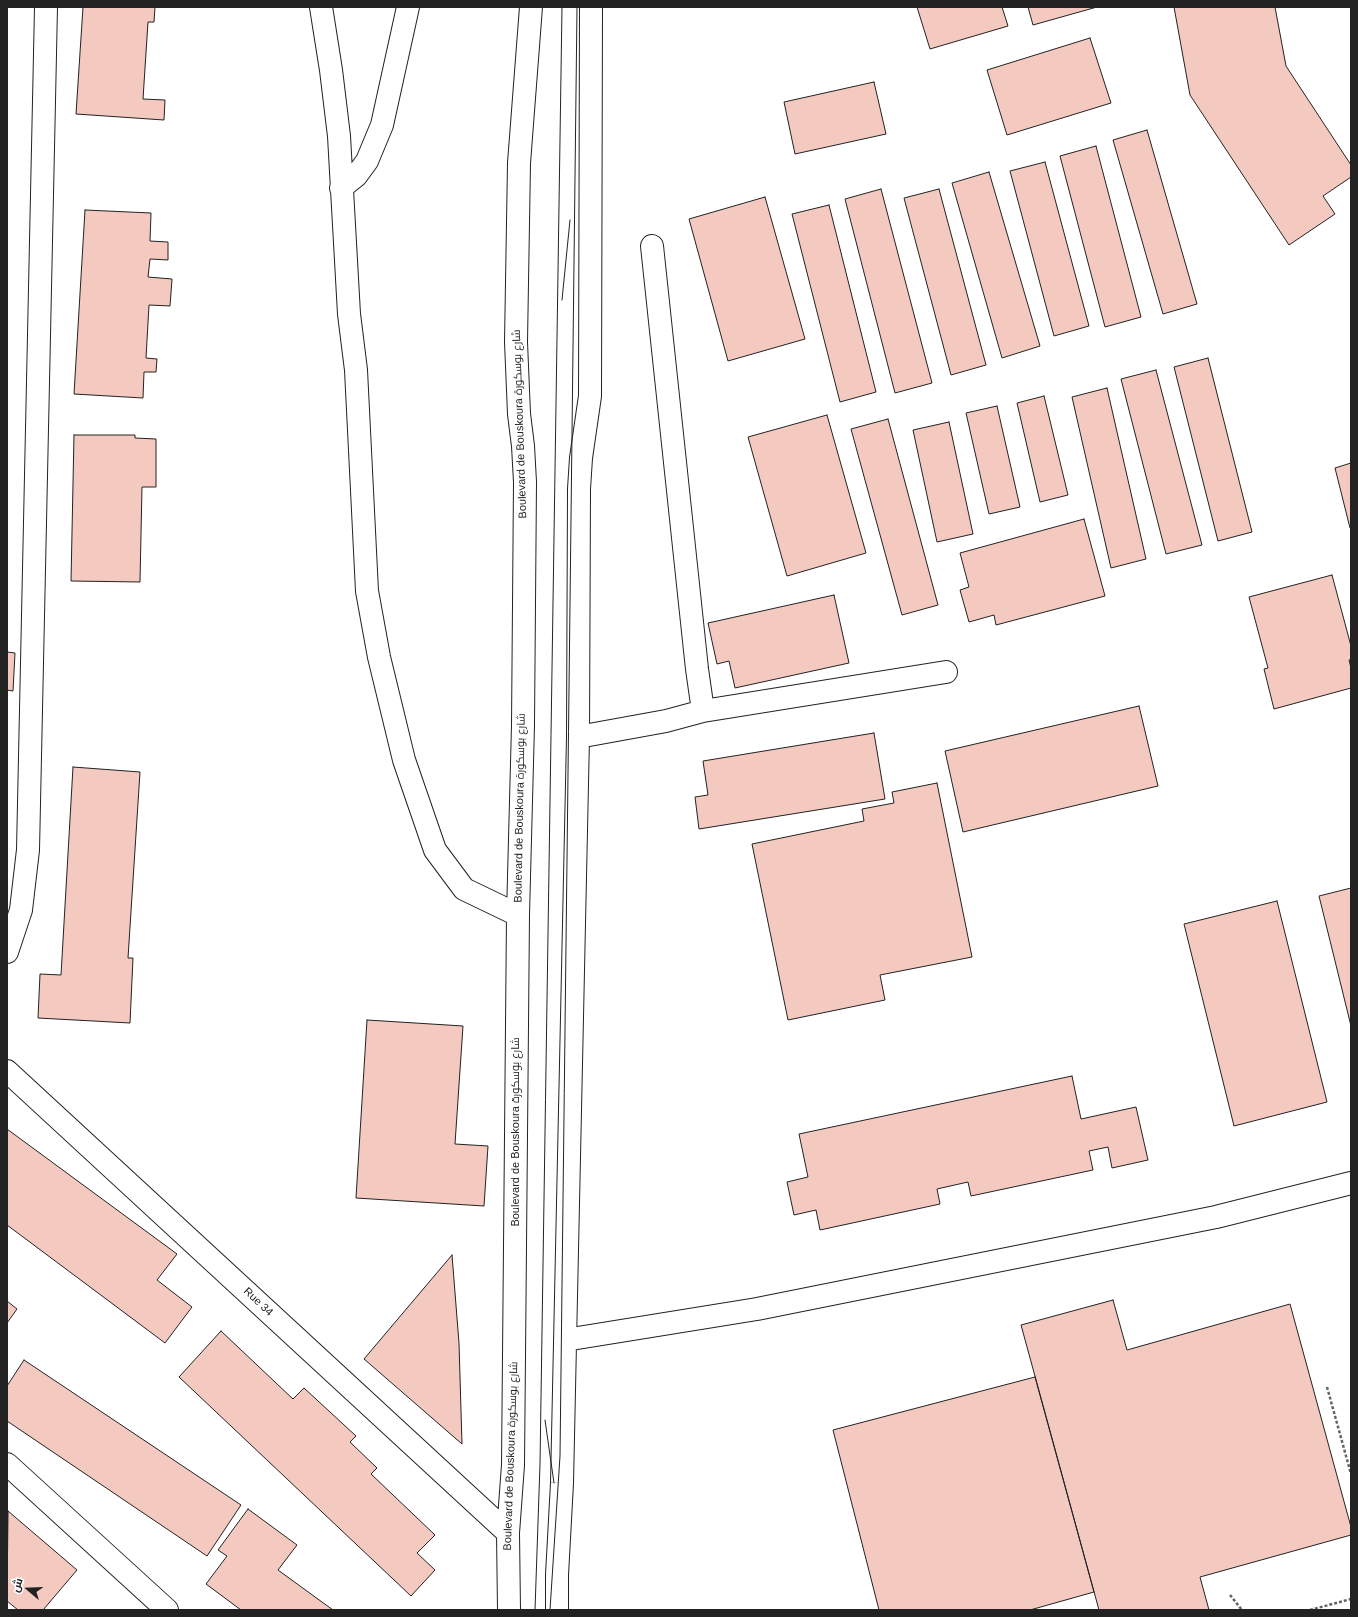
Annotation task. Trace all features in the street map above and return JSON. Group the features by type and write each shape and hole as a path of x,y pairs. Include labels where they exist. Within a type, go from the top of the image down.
{"street":[{"path":"7,952 22,910 28,850 46,7"},
{"path":"321,7 339,136 348,314 356,370 367,591 382,672 404,760 435,850 464,889 518,915"},
{"path":"341,188 356,176 367,161 382,125 408,7"},
{"name":"Boulevard de Bouskoura شارع بوسكورة","path":"509,1610 508,1533 513,1465 518,915 523,725 525,482 519,414 516,334 519,163 531,7"},
{"path":"557,1610 565,1340 578,736 579,489 581,458 590,396 591,7"},
{"path":"652,246 696,661 703,711"},
{"path":"578,736 666,721 703,711 946,672"},
{"name":"Rue 34","path":"7,1071 508,1533"},
{"path":"565,1340 757,1309 1216,1217 1351,1183"},
{"path":"7,1464 167,1610"}],"path":[{"path":"1327,1387 1351,1474"},
{"path":"1230,1595 1242,1610"},
{"path":"1310,1610 1351,1599"}],"building":[{"path":"83,7 155,7 154,22 148,22 143,99 165,100 164,120 76,114"},
{"path":"917,7 1002,7 1008,26 930,49"},
{"path":"1028,7 1097,7 1033,25"},
{"path":"1174,7 1275,7 1286,66 1351,165 1351,177 1323,196 1335,214 1289,245 1190,95"},
{"path":"1090,38 1111,103 1007,135 987,70"},
{"path":"874,82 886,134 795,154 784,102"},
{"path":"1147,130 1197,304 1163,314 1113,140"},
{"path":"1096,146 1141,317 1105,327 1060,156"},
{"path":"1045,162 1089,326 1054,336 1010,171"},
{"path":"989,172 1040,346 1002,358 952,183"},
{"path":"881,189 932,383 895,393 845,199"},
{"path":"939,189 986,365 951,375 904,198"},
{"path":"765,197 805,339 728,361 689,219"},
{"path":"829,205 876,392 840,402 792,214"},
{"path":"85,210 151,213 150,241 168,242 168,260 150,259 148,277 172,279 170,306 149,305 146,358 157,359 156,372 144,372 143,398 74,394"},
{"path":"1208,358 1252,532 1218,541 1174,367"},
{"path":"1156,370 1202,545 1166,554 1121,379"},
{"path":"1107,388 1146,559 1111,568 1072,397"},
{"path":"1044,396 1068,495 1040,502 1017,403"},
{"path":"997,406 1020,507 989,514 966,413"},
{"path":"827,415 866,553 787,576 748,437"},
{"path":"888,419 938,605 902,615 851,429"},
{"path":"949,422 973,534 937,542 913,430"},
{"path":"74,435 135,435 135,438 156,439 156,487 142,487 140,582 71,581"},
{"path":"1351,463 1351,528 1350,528 1335,468"},
{"path":"1084,519 1105,596 996,625 994,615 969,622 960,590 969,587 960,553"},
{"path":"1332,575 1351,646 1351,659 1349,660 1351,668 1351,688 1274,709 1264,669 1268,668 1249,597"},
{"path":"834,595 849,663 735,688 729,661 717,664 708,623"},
{"path":"7,652 15,653 13,691 7,690"},
{"path":"1139,706 1158,786 963,832 945,751"},
{"path":"874,733 885,799 699,829 695,797 708,795 703,761"},
{"path":"73,767 140,772 128,958 133,958 130,1023 38,1018 40,974 61,975"},
{"path":"937,783 972,957 880,975 885,1000 788,1020 752,844 864,821 862,809 894,803 892,792"},
{"path":"1351,888 1351,1026 1319,896"},
{"path":"1277,901 1327,1102 1234,1126 1184,924"},
{"path":"367,1020 463,1026 455,1144 488,1146 484,1206 356,1198"},
{"path":"1072,1076 1081,1119 1136,1107 1148,1160 1112,1168 1108,1147 1089,1151 1093,1170 971,1196 968,1182 937,1189 940,1204 820,1230 816,1210 794,1215 787,1182 808,1177 799,1134"},
{"path":"7,1129 177,1254 157,1280 192,1307 165,1343 7,1225"},
{"path":"452,1255 459,1343 462,1444 364,1359"},
{"path":"1113,1300 1127,1350 1290,1304 1351,1527 1351,1535 1200,1577 1209,1610 1099,1610 1021,1325"},
{"path":"7,1301 17,1309 7,1323"},
{"path":"221,1331 293,1399 304,1388 356,1436 350,1442 377,1468 371,1474 435,1535 417,1553 435,1570 411,1596 179,1377"},
{"path":"24,1360 241,1505 207,1556 7,1421 7,1386"},
{"path":"1035,1377 1094,1592 1030,1610 879,1610 833,1430"},
{"path":"248,1509 297,1545 278,1570 333,1610 241,1610 206,1584 227,1556 218,1550"},
{"path":"8,1511 77,1570 43,1610 18,1610 7,1601"}],"tram line":[{"path":"535,1610 540,1464 562,7"},
{"path":"550,1610 560,1456 577,7"},
{"path":"562,300 570,220"},
{"path":"545,1420 554,1483"}]}
